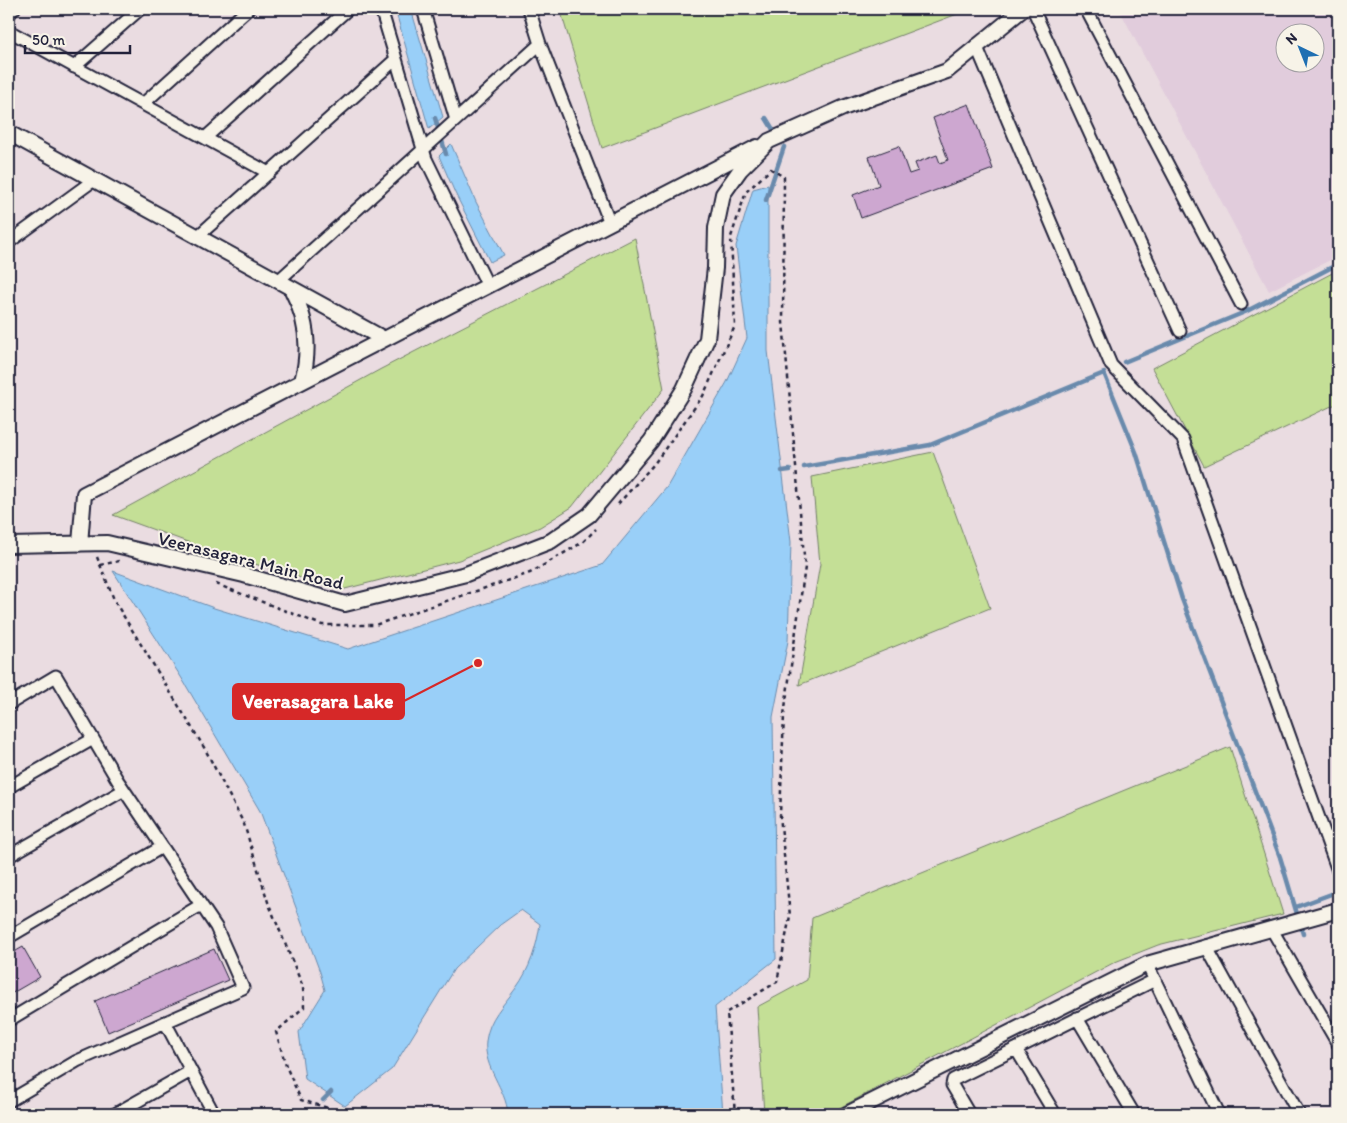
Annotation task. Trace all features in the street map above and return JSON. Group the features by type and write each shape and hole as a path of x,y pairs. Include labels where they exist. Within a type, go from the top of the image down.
{"street":[{"path":"9,14 14,9"},
{"path":"74,67 140,9"},
{"path":"143,104 248,9"},
{"path":"205,138 348,9"},
{"path":"381,9 423,150 488,286"},
{"path":"423,9 452,124"},
{"path":"529,9 540,44 610,223"},
{"name":"Veerasagara Main Road","path":"9,545 107,543 244,575 345,604 466,574 552,541 589,515 651,441 684,389 707,339 715,268 716,228 723,194 740,170 769,141 843,108 946,71 1023,9"},
{"path":"1033,9 1180,331"},
{"path":"1086,9 1241,304"},
{"path":"9,31 270,173"},
{"path":"278,281 540,44"},
{"path":"976,45 1111,365 1183,439 1338,870"},
{"path":"197,236 396,59"},
{"path":"9,133 384,339"},
{"path":"84,543 84,494 769,141"},
{"path":"9,242 94,180"},
{"path":"291,288 302,310 307,334 307,358 302,381"},
{"path":"9,704 56,676 124,790 216,927 243,988 77,1061 9,1102"},
{"path":"9,787 93,739"},
{"path":"9,856 124,790"},
{"path":"9,937 162,847"},
{"path":"9,1020 201,905"},
{"path":"848,1114 1147,964 1338,910"},
{"path":"1271,928 1338,1044"},
{"path":"1206,946 1299,1114"},
{"path":"1147,964 1218,1114"},
{"path":"969,1114 952,1085 953,1080 1155,980"},
{"path":"1077,1018 1134,1114"},
{"path":"165,1022 214,1114"},
{"path":"1016,1049 1055,1114"},
{"path":"115,1114 191,1071"}],"path":[{"path":"616,507 654,464 703,396 727,344 735,326 731,237 746,192 771,169 784,177 783,322 805,567 784,715 780,815 790,916 777,982 727,1012 735,1114"},
{"path":"211,582 322,625 374,625 530,572 583,542 596,528"},
{"path":"84,543 100,565 115,602 205,749 244,824 268,902 303,987 304,1007 276,1032 286,1066 301,1100 348,1114"},
{"path":"100,565 116,561 126,563"}],"shaded area":[{"path":"1119,9 1338,9 1338,256 1269,291"}],"green space":[{"path":"560,9 965,9 960,13 602,148"},
{"path":"635,238 664,389 572,507 540,527 459,560 341,590 215,552 113,515 381,369"},
{"path":"1338,270 1338,403 1204,466 1152,368"},
{"path":"933,452 990,608 799,685 820,564 812,477"},
{"path":"1230,747 1283,914 1158,945 1115,962 828,1114 764,1114 757,1007 807,980 812,918"}],"water":[{"path":"395,9 411,9 443,117 429,129"},
{"path":"451,144 476,202 504,255 490,262 455,193 439,156"},
{"path":"768,185 768,351 791,542 788,641 773,717 776,959 715,1007 723,1114 508,1114 503,1095 488,1060 486,1041 493,1019 521,981 535,949 540,924 521,910 500,925 454,969 392,1069 345,1106 305,1079 299,1032 325,990 260,811 181,677 113,571 214,608 348,649 602,565 667,487 727,382 747,338 736,246 753,189"}],"building":[{"path":"969,104 993,169 861,218 853,195 879,185 869,157 899,146 909,174 918,171 915,163 937,155 940,163 948,160 933,118"},
{"path":"23,947 40,977 9,995 9,955"},
{"path":"214,949 228,980 108,1032 95,1001"}],"waterway":[{"path":"435,118 446,154"},
{"path":"766,118 774,131"},
{"path":"766,200 784,147"},
{"path":"1124,362 1245,312 1338,264"},
{"path":"804,467 930,445 1104,373 1136,452 1182,599 1280,857 1303,934"},
{"path":"782,471 790,470"},
{"path":"1296,907 1334,893"},
{"path":"323,1100 331,1092"}],"place":[{"name":"Veerasagara Lake","path":"478,663"}]}
